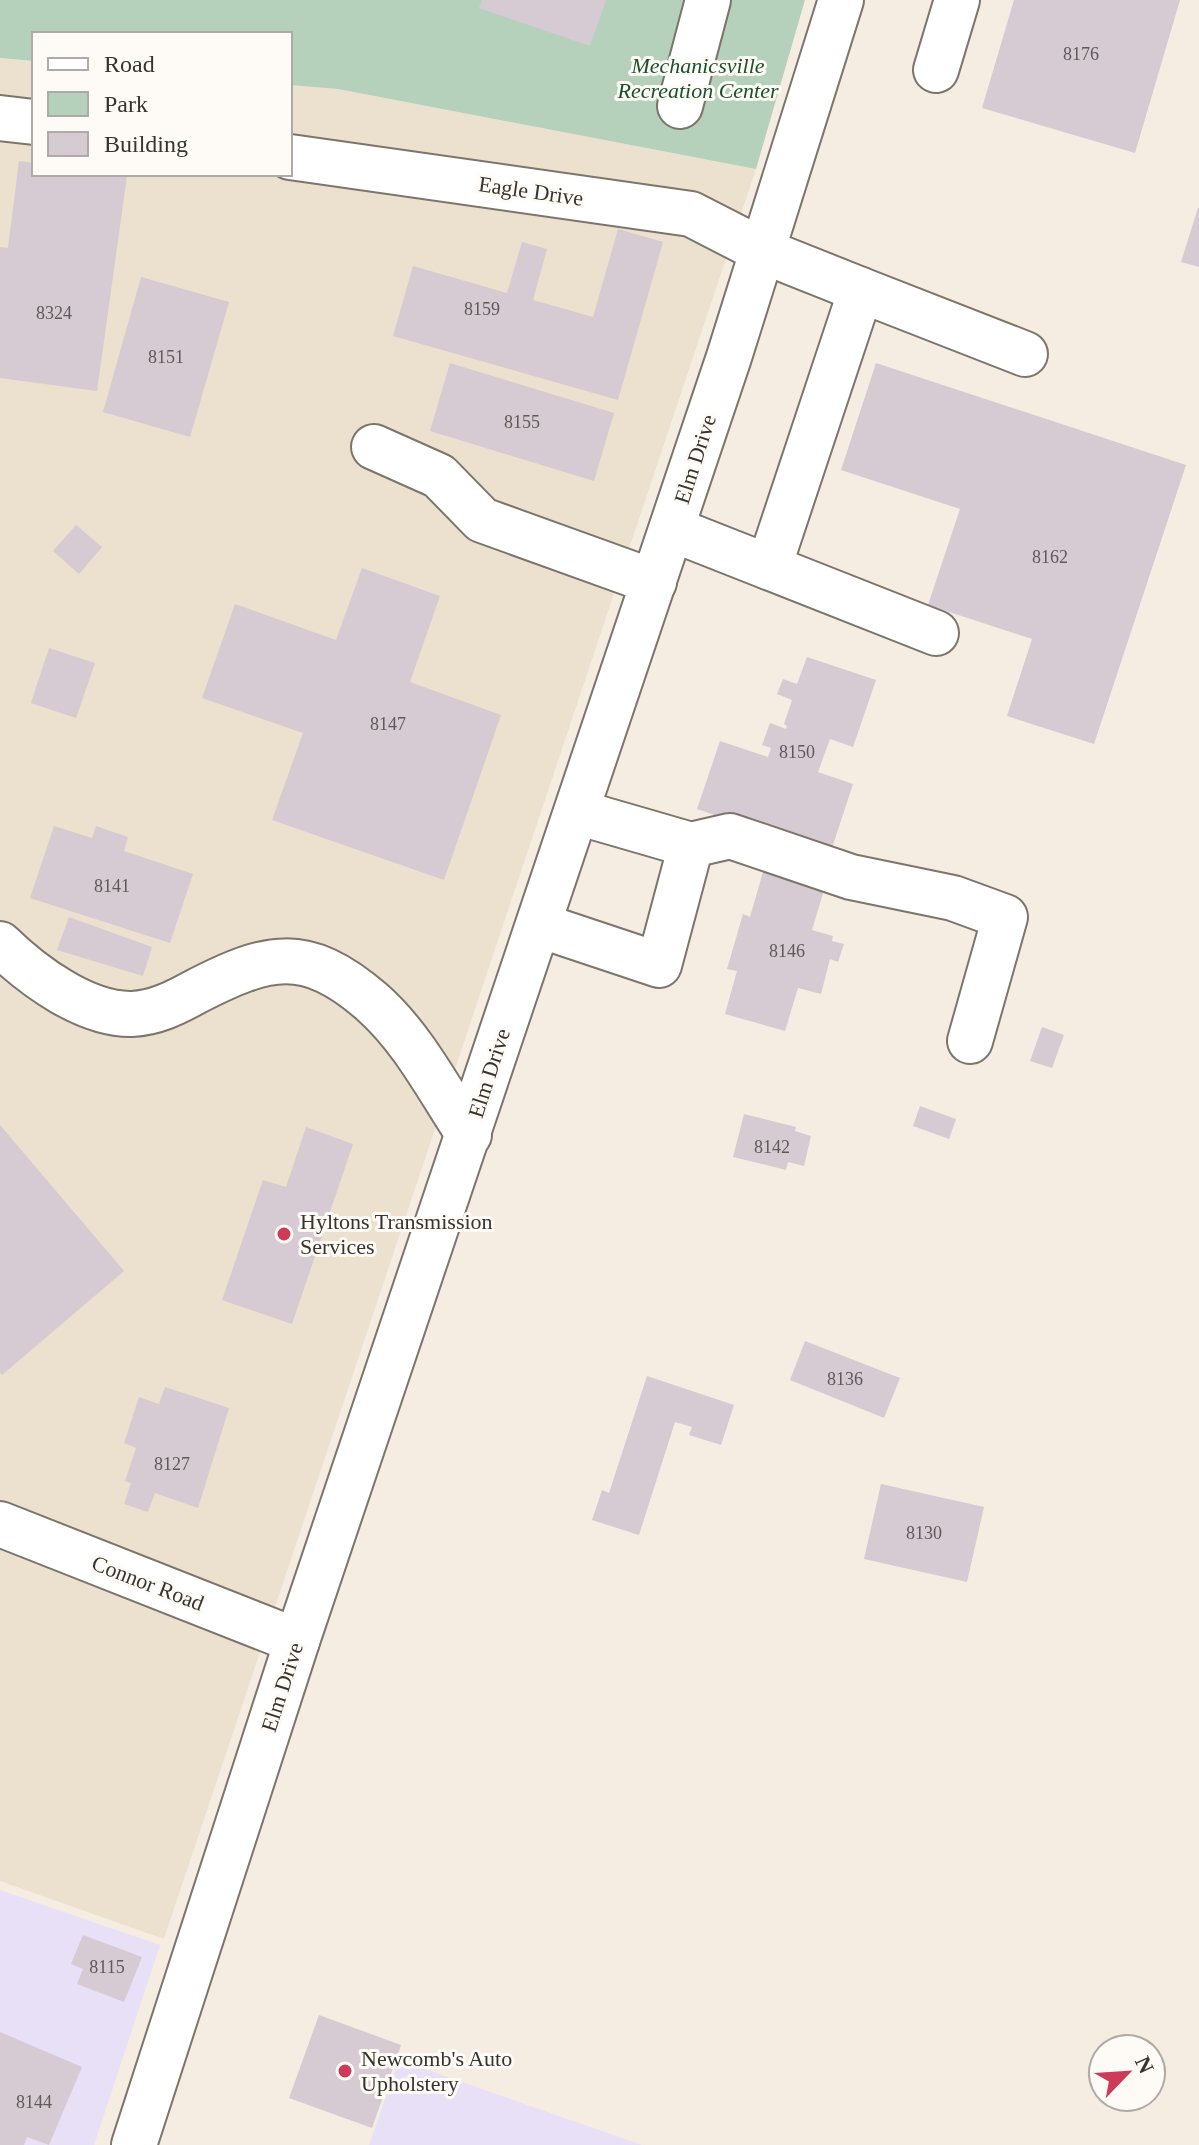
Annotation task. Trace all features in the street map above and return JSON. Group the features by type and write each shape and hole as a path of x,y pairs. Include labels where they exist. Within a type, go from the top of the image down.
{"street":[{"path":"680,106 708,0"},
{"name":"Elm Drive","path":"134,2145 297,1641 672,529 841,0"},
{"path":"936,70 957,0"},
{"path":"0,118 32,122"},
{"name":"Eagle Drive","path":"292,157 653,206 691,214 763,251 1025,354"},
{"path":"769,567 861,290"},
{"path":"374,447 439,476 482,520 654,582"},
{"path":"672,529 936,633"},
{"path":"577,812 691,845 730,836 851,877 953,898 1005,917 970,1041"},
{"path":"539,925 659,965 691,845"},
{"path":"0,944 22,965 81,1000 109,1012 133,1014 163,1009 254,963 283,960 312,967 334,976 372,1002 404,1035 469,1135"},
{"name":"Connor Road","path":"0,1524 297,1641"}],"shaded area":[{"path":"0,58 32,61 32,176 292,176 292,85 338,89 756,169 164,1939 0,1881"},
{"path":"0,1890 160,1945 94,2145 0,2145"},
{"path":"399,2060 642,2145 369,2145"}],"green space":[{"name":"Mechanicsville Recreation Center","path":"0,0 805,0 756,169 338,89 292,85 292,32 32,32 32,61 0,58"}],"building":[{"path":"482,0 606,0 590,46 479,8"},
{"path":"1014,0 1180,0 1135,153 982,108"},
{"path":"19,161 32,163 32,176 127,176 97,391 0,378 0,247 8,248"},
{"path":"1199,208 1199,267 1181,262"},
{"path":"618,229 663,242 618,400 393,336 413,266 507,293 522,242 547,249 533,300 593,317"},
{"path":"141,277 229,302 190,437 103,412"},
{"path":"450,363 614,413 594,481 430,431"},
{"path":"876,363 1186,465 1094,744 1007,716 1032,639 928,605 960,509 841,470"},
{"path":"76,525 102,547 79,574 53,551"},
{"path":"362,568 440,596 410,682 501,715 444,880 272,820 303,733 202,698 235,604 336,640"},
{"path":"49,648 95,663 76,718 31,703"},
{"path":"807,657 876,680 853,747 830,739 818,772 853,784 830,854 697,809 720,741 768,757 771,748 762,745 770,723 786,729 784,724 792,700 777,694 783,679 797,684"},
{"path":"54,826 92,838 96,826 128,837 124,851 193,874 170,943 30,898"},
{"path":"763,872 824,890 812,930 833,936 832,941 844,944 838,962 830,959 821,994 798,988 785,1031 725,1014 737,971 727,969 743,914 750,917"},
{"path":"69,917 152,947 143,976 57,950"},
{"path":"1042,1027 1064,1035 1052,1068 1030,1061"},
{"path":"920,1106 956,1119 949,1139 913,1126"},
{"path":"744,1114 796,1127 795,1131 811,1136 804,1166 788,1162 786,1170 733,1157"},
{"path":"0,1125 124,1271 2,1375 0,1373"},
{"path":"306,1127 353,1144 292,1324 222,1300 263,1180 286,1187"},
{"path":"805,1341 900,1378 884,1418 790,1380"},
{"path":"647,1376 734,1405 721,1445 689,1435 692,1427 675,1422 639,1535 592,1520 602,1490 609,1493"},
{"path":"165,1387 229,1408 198,1508 155,1493 148,1512 124,1504 131,1483 125,1481 136,1448 124,1443 139,1397 159,1404"},
{"path":"881,1484 984,1507 967,1582 864,1559"},
{"path":"83,1935 142,1957 124,2002 77,1984 83,1969 71,1964"},
{"name":"Newcomb's Auto Upholstery","path":"319,2015 401,2045 372,2128 289,2098"},
{"path":"0,2032 82,2067 49,2145 27,2137 24,2145 0,2145"}],"place":[{"name":"Hyltons Transmission Services","path":"284,1234"},
{"name":"Newcomb's Auto Upholstery","path":"345,2071"}]}
